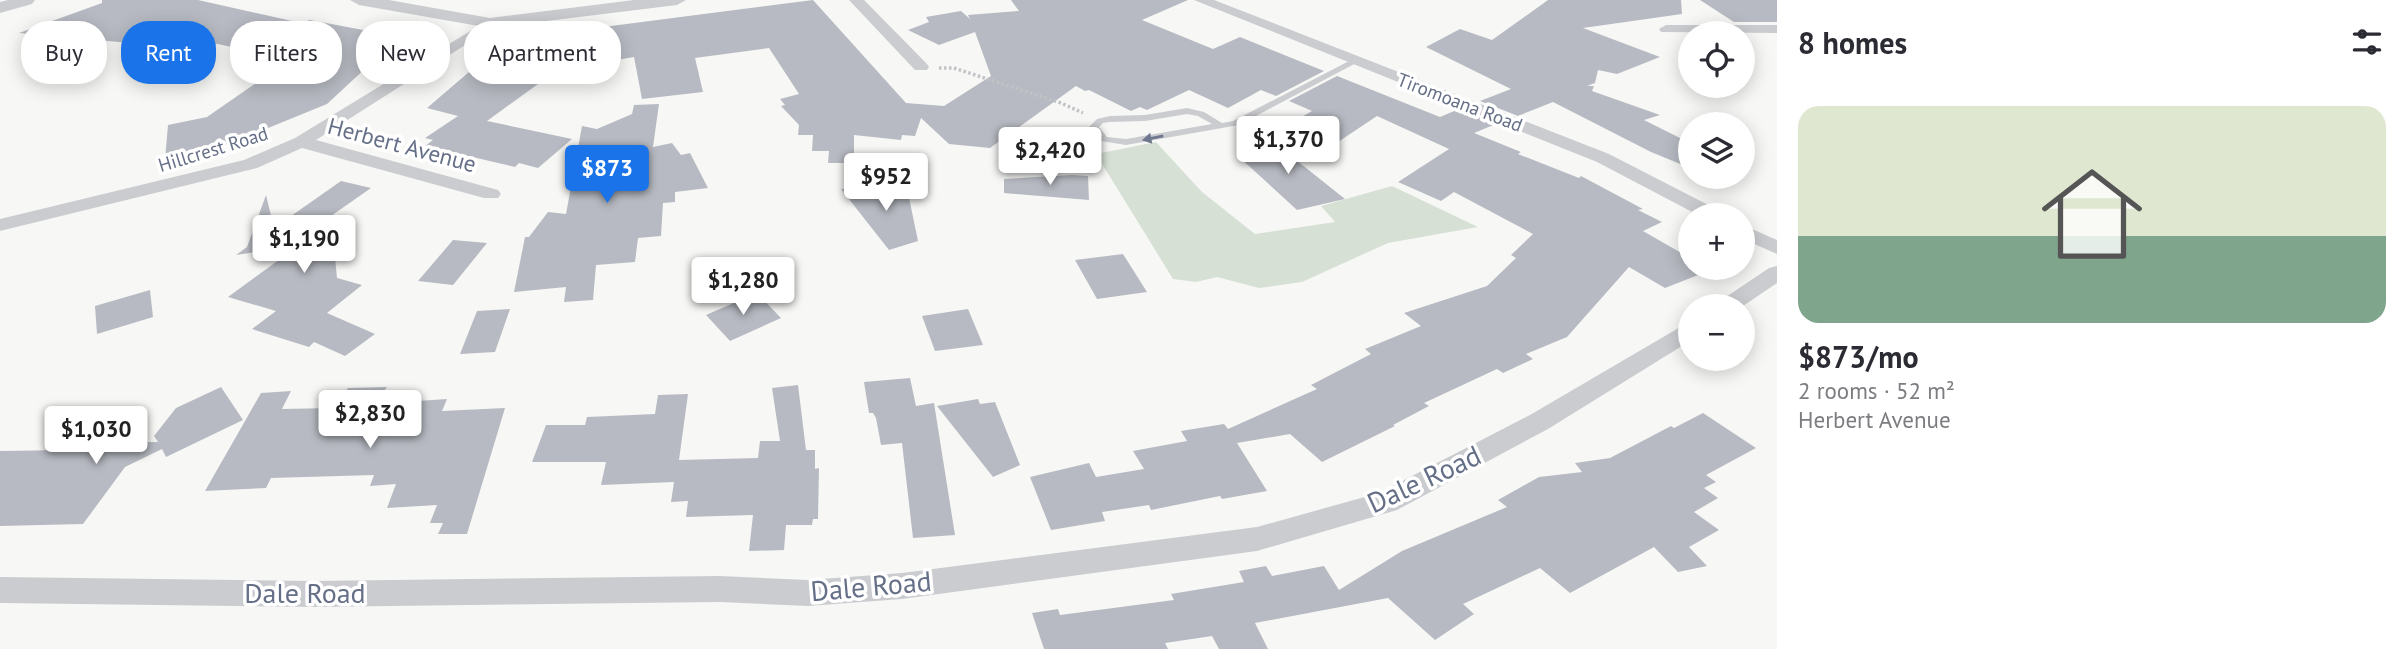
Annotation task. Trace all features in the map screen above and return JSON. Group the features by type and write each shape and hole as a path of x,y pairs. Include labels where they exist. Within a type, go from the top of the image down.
{"street":[{"path":"0,8 26,0"},
{"path":"359,0 479,21"},
{"path":"506,21 677,0"},
{"path":"856,0 921,67"},
{"name":"Tiromoana Road","path":"1201,0 1603,158 1690,203"},
{"path":"1666,29 1777,29"},
{"name":"Hillcrest Road","path":"0,225 250,164 300,142 464,39"},
{"name":"Herbert Avenue","path":"300,142 491,194"},
{"path":"1755,237 1777,248"},
{"path":"1746,294 1777,273"},
{"name":"Dale Road","path":"0,590 313,594 720,589 808,593 902,586 1257,540 1387,502 1539,422 1678,338"}],"lane":[{"path":"1220,125 1201,114 1187,111 1145,118 1110,118 1100,121 1094,127 1097,133 1114,142 1220,125 1246,120 1356,61"}],"path":[{"path":"921,67 954,68 1061,103 1100,121"}],"shaded area":[{"path":"1156,142 1202,192 1255,234 1335,222 1321,206 1392,186 1478,227 1388,243 1302,282 1259,288 1217,277 1196,282 1173,279 1096,154"}],"building":[{"path":"102,0 198,0 292,21 230,21 230,47 216,44 216,21 121,21 121,42 107,41 107,21 52,21 102,3"},
{"path":"813,0 906,103 944,106 991,76 975,32 939,45 908,30 929,22 926,17 961,11 970,19 968,15 1019,11 1011,0 1188,0 1142,20 1213,49 1240,37 1324,71 1276,96 1261,90 1228,108 1189,90 1147,110 1140,107 1131,111 1076,86 990,148 949,144 921,118 915,136 902,135 901,140 854,135 854,163 828,163 829,151 812,151 813,135 798,135 799,125 781,106 785,105 780,99 799,94 769,48 695,58 703,92 642,99 634,57 621,59 621,25"},
{"path":"1548,0 1681,0 1682,14 1583,28 1660,57 1617,74 1598,70 1595,83 1587,86 1594,86 1592,91 1660,115 1644,120 1678,137 1678,163 1553,102 1518,116 1480,101 1511,89 1426,47 1460,29 1492,40"},
{"path":"1700,0 1777,0 1777,22 1732,21"},
{"path":"342,26 356,29 356,77 327,104 229,144 165,160 168,125 207,117 255,84 342,84"},
{"path":"464,76 464,84 538,84 487,121 572,139 538,168 519,163 515,167 425,146 433,140 425,138 458,116 427,108"},
{"path":"1337,76 1440,117 1459,109 1496,124 1474,133 1521,152 1518,154 1579,178 1581,176 1662,222 1643,231 1678,251 1678,280 1685,280 1665,288 1629,267 1567,337 1526,354 1533,359 1503,373 1497,369 1424,403 1429,406 1322,462 1290,434 1237,443 1267,491 1222,499 1220,496 1151,510 1149,505 1102,512 1105,521 1051,530 1030,477 1089,463 1096,477 1144,469 1133,451 1187,441 1181,431 1224,424 1228,429 1317,389 1311,385 1371,354 1365,349 1421,326 1404,313 1487,286 1516,258 1511,255 1533,234 1454,192 1441,201 1398,182 1449,149 1377,116 1326,150 1281,129 1312,111 1289,101"},
{"path":"659,104 653,147 672,143 681,155 690,153 708,188 675,192 675,202 663,203 661,236 638,238 635,262 596,265 593,300 564,302 566,287 514,292 525,237 529,237 548,212 566,214 582,126 597,129 632,114 634,105"},
{"path":"1268,137 1345,199 1297,210 1238,156"},
{"path":"1088,176 1089,200 1004,193 1004,179"},
{"path":"341,181 371,188 331,216 337,278 362,285 327,313 375,334 345,356 314,342 309,347 252,329 276,311 228,297 298,246 236,255 247,247 266,195 274,228"},
{"path":"894,185 894,188 907,188 918,241 889,250 841,189"},
{"path":"453,240 487,243 453,285 418,281"},
{"path":"1123,254 1147,292 1097,299 1075,260"},
{"path":"150,290 153,317 97,334 95,306"},
{"path":"757,293 781,318 730,341 706,315"},
{"path":"510,309 495,352 460,354 477,311"},
{"path":"968,309 983,345 935,351 922,316"},
{"path":"910,378 916,406 934,403 955,535 913,538 902,443 881,445 876,418 873,413 869,413 864,382"},
{"path":"798,385 806,450 815,450 815,469 819,468 818,519 813,519 812,525 786,525 784,550 749,551 753,515 686,517 688,501 671,502 674,482 601,485 606,462 532,462 546,425 585,425 587,417 655,414 658,395 688,394 679,460 758,458 760,441 780,441 772,388"},
{"path":"221,387 243,420 166,457 162,449 125,467 83,524 0,526 0,451 68,450 73,443 158,442 154,436 176,408"},
{"path":"387,387 374,404 447,399 442,411 505,408 467,534 438,534 443,523 430,523 437,505 387,508 396,484 370,486 374,475 271,478 266,488 205,491 261,393 291,391 282,409 332,408 348,388"},
{"path":"978,399 980,404 995,402 1020,465 993,477 937,406"},
{"path":"1703,413 1756,448 1706,475 1716,482 1704,488 1718,498 1694,512 1719,530 1689,547 1707,566 1678,572 1654,547 1570,593 1540,568 1463,604 1474,614 1435,640 1388,598 1255,623 1268,649 1219,649 1212,636 1165,643 1168,649 1044,649 1032,613 1058,609 1060,615 1174,600 1171,594 1244,582 1239,571 1266,566 1272,576 1324,566 1339,590 1402,551 1507,507 1498,500 1539,477 1582,472 1575,463 1610,458 1671,426 1674,428"}]}
